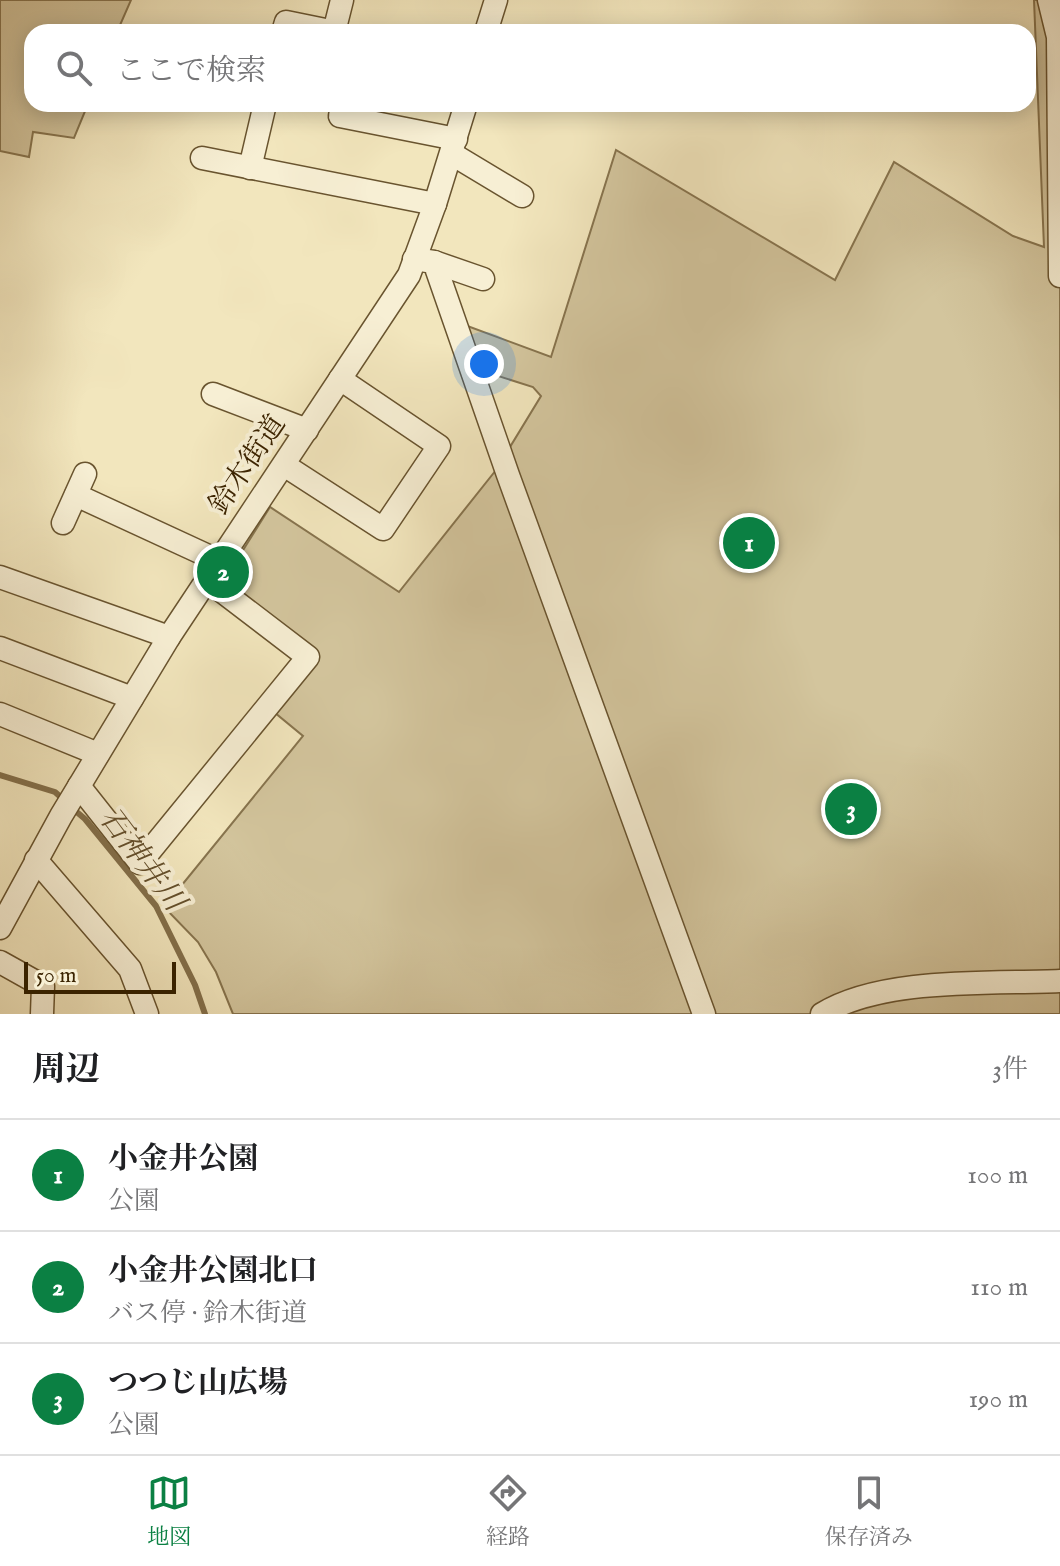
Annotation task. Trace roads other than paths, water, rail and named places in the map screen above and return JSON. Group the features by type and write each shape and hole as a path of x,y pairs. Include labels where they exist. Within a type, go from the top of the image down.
{"street":[{"path":"337,24 342,0"},
{"path":"488,24 496,0"},
{"path":"1049,0 1058,37 1060,276"},
{"path":"250,168 259,112"},
{"path":"341,112 340,116 454,146 522,196"},
{"name":"鈴木街道","path":"0,926 61,816 169,637 409,275 424,260 435,204 464,112"},
{"path":"202,158 435,204"},
{"path":"424,260 483,279"},
{"path":"424,260 508,475 704,1014"},
{"path":"284,465 383,529 439,446 340,379"},
{"path":"213,394 307,430"},
{"path":"63,523 85,474"},
{"path":"76,495 213,570 308,657 140,863 77,789"},
{"path":"0,577 169,637"},
{"path":"1,651 132,698"},
{"path":"0,714 98,754"},
{"path":"36,860 130,969 147,1014"},
{"path":"0,962 43,986 42,1014"},
{"path":"822,1014 840,1003 894,988 1060,981"}],"waterway":[{"name":"石神井川","path":"0,775 55,792 64,800"},
{"name":"石神井川","path":"72,808 85,819 156,906 195,985 205,1014"}],"place":[{"name":"小金井公園","path":"749,543"},
{"name":"小金井公園北口","path":"223,572"},
{"name":"つつじ山広場","path":"851,809"}]}
